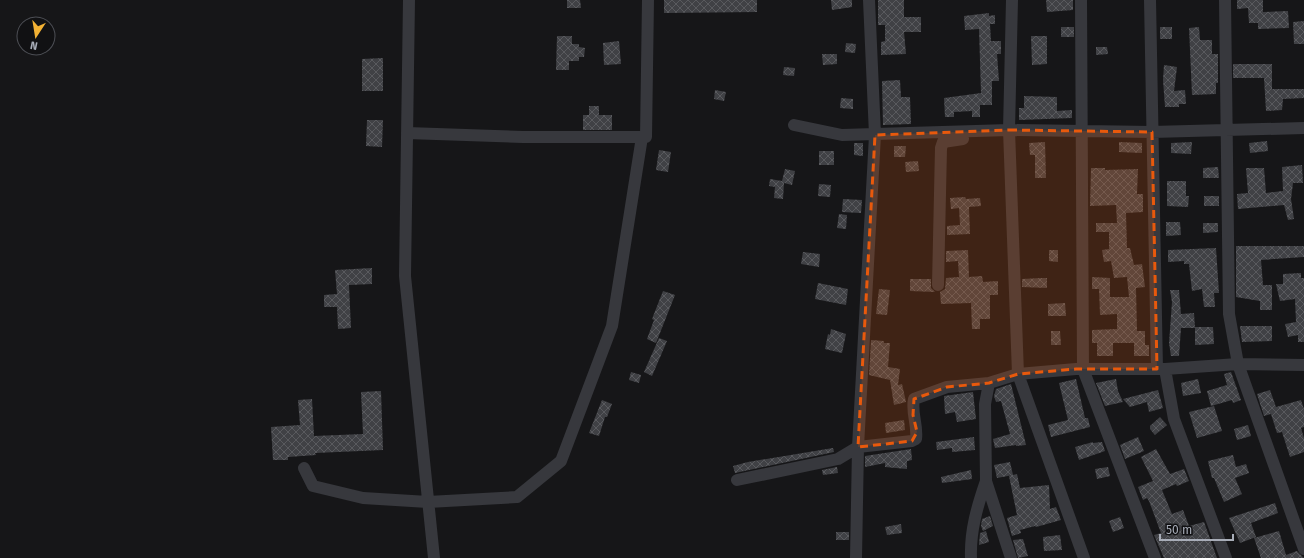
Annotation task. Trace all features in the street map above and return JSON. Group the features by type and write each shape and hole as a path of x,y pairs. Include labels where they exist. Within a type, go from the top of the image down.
{"street":[{"path":"410,0 405,276 434,558"},
{"path":"408,133 523,137 646,137 648,0"},
{"path":"856,558 858,447 875,135 869,0"},
{"path":"1012,0 1009,130 1018,374 1084,558"},
{"path":"1081,0 1083,369 1155,558"},
{"path":"1150,0 1152,132 1161,369 1174,419 1226,558"},
{"path":"1225,0 1229,314 1238,364 1304,549"},
{"path":"794,125 842,135 1009,130 1152,132 1304,128"},
{"path":"938,286 941,148 944,142 989,137 1009,130"},
{"path":"304,468 313,486 363,498 428,502 517,497 561,461 612,326 642,137"},
{"path":"737,480 838,459 858,447 912,441 916,439 917,432 913,415 914,398 947,387 989,383 1018,374 1083,369 1161,369 1238,364 1304,365"},
{"path":"989,383 985,404 986,481 1011,558"},
{"path":"971,558 970,546 975,513 986,481"}],"highlighted area":[{"path":"1009,130 1152,132 1157,369 1076,369 1018,374 989,383 947,387 914,399 913,415 917,432 912,441 858,447 875,135"}],"building":[{"path":"567,0 580,0 581,8 567,8"},
{"path":"664,0 757,0 757,12 664,13"},
{"path":"831,0 852,0 852,7 832,10"},
{"path":"878,0 904,0 904,17 921,17 921,32 904,32 906,54 881,55 881,42 885,41 885,25 878,25"},
{"path":"1046,0 1073,0 1073,10 1047,12"},
{"path":"1237,0 1263,0 1263,12 1288,11 1289,28 1258,29 1258,23 1249,23 1248,8 1237,9"},
{"path":"989,13 989,16 995,15 995,24 990,24 991,41 1001,41 1001,54 997,54 999,81 992,81 992,105 980,105 980,117 972,117 972,111 954,112 954,117 945,117 944,98 981,93 979,29 965,30 964,16"},
{"path":"1304,21 1304,44 1294,44 1293,22"},
{"path":"1061,27 1074,27 1074,37 1061,37"},
{"path":"1160,27 1172,27 1172,39 1160,39"},
{"path":"1199,27 1200,40 1212,40 1212,54 1218,54 1218,83 1216,83 1216,94 1192,95 1189,28"},
{"path":"557,36 572,36 572,44 579,44 579,47 585,48 584,57 579,57 579,61 569,61 569,70 556,70"},
{"path":"1031,36 1047,36 1047,64 1032,65"},
{"path":"619,41 621,64 604,65 603,43"},
{"path":"846,43 856,44 855,53 845,52"},
{"path":"1096,47 1107,47 1108,54 1096,55"},
{"path":"822,54 837,54 837,64 823,65"},
{"path":"383,58 383,91 362,91 362,59"},
{"path":"1233,64 1272,64 1272,89 1304,89 1304,98 1283,99 1282,110 1266,111 1264,78 1233,78"},
{"path":"1164,65 1177,67 1174,91 1185,90 1186,104 1179,104 1179,107 1165,107 1163,80"},
{"path":"784,67 795,68 794,76 783,75"},
{"path":"900,80 901,97 910,97 911,124 883,125 882,81"},
{"path":"715,90 726,92 724,101 714,99"},
{"path":"1024,96 1057,97 1057,111 1072,110 1072,118 1019,120 1019,108 1024,108"},
{"path":"841,98 853,99 853,109 840,108"},
{"path":"589,106 599,106 599,115 612,115 612,130 583,130 583,115 589,115"},
{"path":"367,120 383,120 382,147 366,146"},
{"path":"1267,141 1268,151 1250,153 1249,143"},
{"path":"1045,142 1046,178 1035,178 1035,155 1030,155 1029,143"},
{"path":"1119,142 1142,143 1142,153 1119,152"},
{"path":"1192,142 1191,154 1171,153 1171,143"},
{"path":"854,143 863,143 863,156 854,155"},
{"path":"894,146 906,146 905,157 894,157"},
{"path":"659,150 671,152 668,172 656,170"},
{"path":"819,151 834,151 834,165 819,165"},
{"path":"918,161 919,171 906,172 905,162"},
{"path":"1302,165 1303,183 1293,183 1291,199 1294,219 1288,220 1284,205 1238,209 1237,194 1248,193 1246,168 1264,168 1266,193 1283,191 1282,167"},
{"path":"1218,167 1219,178 1203,178 1203,168"},
{"path":"1091,168 1105,168 1105,170 1138,169 1137,194 1143,194 1143,212 1126,213 1127,248 1130,248 1134,265 1142,264 1145,287 1136,288 1137,331 1145,331 1145,345 1149,345 1149,356 1134,356 1134,343 1113,343 1113,356 1097,356 1097,343 1092,343 1092,330 1117,329 1117,314 1100,315 1099,289 1092,289 1092,277 1110,278 1110,297 1129,297 1127,277 1114,278 1111,261 1104,262 1102,250 1109,249 1109,232 1096,232 1096,223 1117,223 1116,205 1090,206"},
{"path":"785,169 795,171 792,185 784,183 783,199 774,198 775,187 769,186 770,179 782,181"},
{"path":"1167,181 1186,181 1186,196 1189,196 1188,207 1167,206"},
{"path":"819,184 831,185 830,197 818,196"},
{"path":"1204,196 1219,196 1219,206 1204,206"},
{"path":"965,197 966,199 980,198 981,206 969,207 970,234 947,235 947,226 960,225 959,208 951,209 950,198"},
{"path":"843,199 862,200 861,213 842,212"},
{"path":"839,214 847,215 846,229 837,228"},
{"path":"1166,222 1180,222 1181,235 1166,236"},
{"path":"1203,223 1218,223 1218,232 1203,233"},
{"path":"1236,246 1304,246 1304,257 1261,260 1263,285 1272,285 1272,310 1260,310 1260,301 1236,297"},
{"path":"1216,248 1219,293 1214,293 1215,307 1204,307 1202,289 1192,291 1189,264 1184,264 1184,261 1168,262 1168,250"},
{"path":"968,250 969,277 982,276 983,282 998,281 998,295 990,295 990,319 980,319 980,329 972,329 971,303 941,304 940,292 945,289 946,278 959,277 958,261 946,262 946,251"},
{"path":"1049,250 1058,250 1058,262 1049,261"},
{"path":"803,252 820,254 819,267 801,264"},
{"path":"372,268 372,284 349,285 351,328 338,329 337,307 324,307 324,295 337,294 335,270"},
{"path":"1301,273 1301,278 1304,278 1304,342 1298,342 1298,335 1288,337 1285,324 1296,322 1295,299 1280,301 1276,284 1283,284 1283,274"},
{"path":"1047,278 1047,288 1022,287 1022,279"},
{"path":"910,279 931,279 931,288 935,292 910,291"},
{"path":"818,283 848,289 846,305 815,299"},
{"path":"879,289 890,290 887,315 876,314"},
{"path":"1170,290 1179,290 1181,314 1194,313 1195,328 1181,328 1179,356 1171,356 1169,343 1172,302"},
{"path":"663,291 675,295 656,343 647,339 654,320 652,319"},
{"path":"1065,303 1066,316 1048,316 1048,304"},
{"path":"1240,326 1272,326 1272,341 1242,342"},
{"path":"1195,327 1213,327 1214,344 1195,345"},
{"path":"831,329 846,334 842,353 825,349 828,334 830,335"},
{"path":"1051,331 1060,331 1061,345 1051,345"},
{"path":"659,338 667,341 652,376 644,372"},
{"path":"871,340 890,343 888,367 900,369 898,385 902,384 906,402 894,405 890,380 869,375"},
{"path":"631,372 641,375 639,383 629,380"},
{"path":"1231,372 1241,400 1233,403 1232,400 1211,406 1207,391 1227,385 1224,374"},
{"path":"1076,379 1085,418 1088,418 1090,427 1051,437 1048,425 1068,420 1059,383"},
{"path":"1116,379 1118,391 1123,402 1105,406 1096,383"},
{"path":"1198,379 1201,393 1183,396 1181,383"},
{"path":"1011,384 1026,445 995,448 993,439 1010,434 1001,401 996,402 994,396 996,389"},
{"path":"1158,390 1163,408 1149,412 1147,402 1130,407 1123,399"},
{"path":"1270,390 1276,407 1301,400 1304,409 1304,427 1301,428 1304,438 1304,452 1290,457 1282,432 1277,433 1271,414 1264,416 1257,394"},
{"path":"381,391 383,450 315,453 316,455 288,457 288,460 273,460 271,427 300,425 298,400 312,399 314,436 363,434 361,392"},
{"path":"973,392 976,419 957,422 955,412 945,414 944,396"},
{"path":"602,400 612,404 607,417 605,417 599,436 589,433"},
{"path":"1214,406 1222,431 1197,438 1189,412"},
{"path":"1160,417 1167,425 1155,435 1150,429 1150,426"},
{"path":"904,420 905,430 886,433 885,423"},
{"path":"1248,425 1251,436 1237,440 1234,429"},
{"path":"974,437 975,450 952,452 952,448 937,450 936,442"},
{"path":"1138,437 1144,451 1125,459 1120,445"},
{"path":"1093,442 1102,442 1105,451 1079,460 1075,447"},
{"path":"833,448 834,452 735,473 733,466 748,462"},
{"path":"911,449 912,460 907,461 907,469 885,467 885,463 865,467 865,456"},
{"path":"1156,449 1170,474 1184,469 1189,481 1177,486 1176,484 1162,490 1172,514 1183,510 1189,526 1204,522 1217,558 1164,558 1154,535 1161,533 1149,501 1147,498 1143,500 1138,487 1153,481 1141,457"},
{"path":"1233,455 1236,467 1246,464 1249,473 1235,478 1242,494 1224,502 1214,478 1212,478 1208,461"},
{"path":"1010,462 1013,475 997,478 994,465"},
{"path":"837,467 838,473 823,475 822,470"},
{"path":"1108,467 1110,476 1097,479 1095,469"},
{"path":"971,470 972,479 942,483 941,477"},
{"path":"1017,474 1020,488 1049,485 1050,509 1056,507 1061,520 1020,530 1021,533 1012,536 1007,518 1017,515 1009,476"},
{"path":"1275,503 1278,513 1251,523 1256,537 1240,543 1229,518"},
{"path":"990,516 993,526 983,531 981,526 982,519"},
{"path":"1120,517 1124,528 1113,532 1109,521"},
{"path":"901,524 902,533 887,535 885,527"},
{"path":"986,531 989,542 979,545 980,533"},
{"path":"1279,531 1286,555 1297,551 1304,558 1261,558 1254,538"},
{"path":"836,532 849,532 849,540 836,540"},
{"path":"1060,535 1062,550 1044,551 1043,537"},
{"path":"1023,539 1028,556 1018,558 1013,540"}]}
